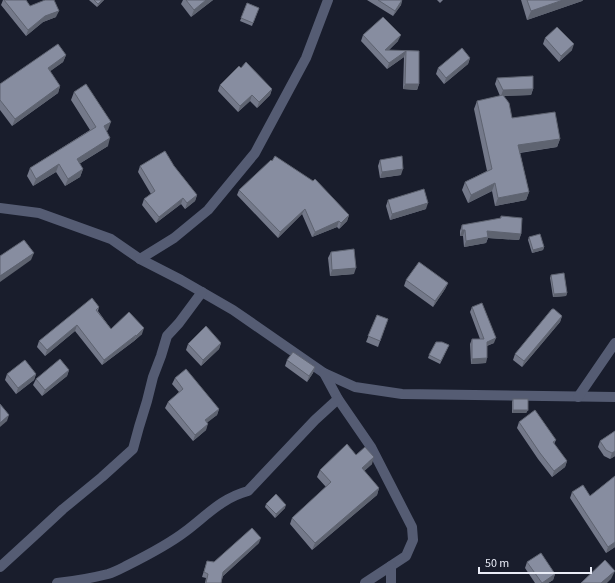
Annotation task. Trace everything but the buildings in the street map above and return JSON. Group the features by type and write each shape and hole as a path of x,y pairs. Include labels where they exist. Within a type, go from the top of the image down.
{"street":[{"path":"140,260 174,238 208,210 255,153 306,58 328,0"},
{"path":"0,208 39,213 112,239 140,260 181,280 233,310 324,373 355,387 402,394 615,397"},
{"path":"0,567 63,509 133,449 153,377 167,336 179,323 202,292"},
{"path":"578,397 615,343"},
{"path":"324,373 338,399 371,447 412,527 413,540 406,556 365,583"},
{"path":"57,583 109,574 159,549 186,531 218,506 238,494 248,491 315,420 338,399"},
{"path":"391,566 391,583"}]}
